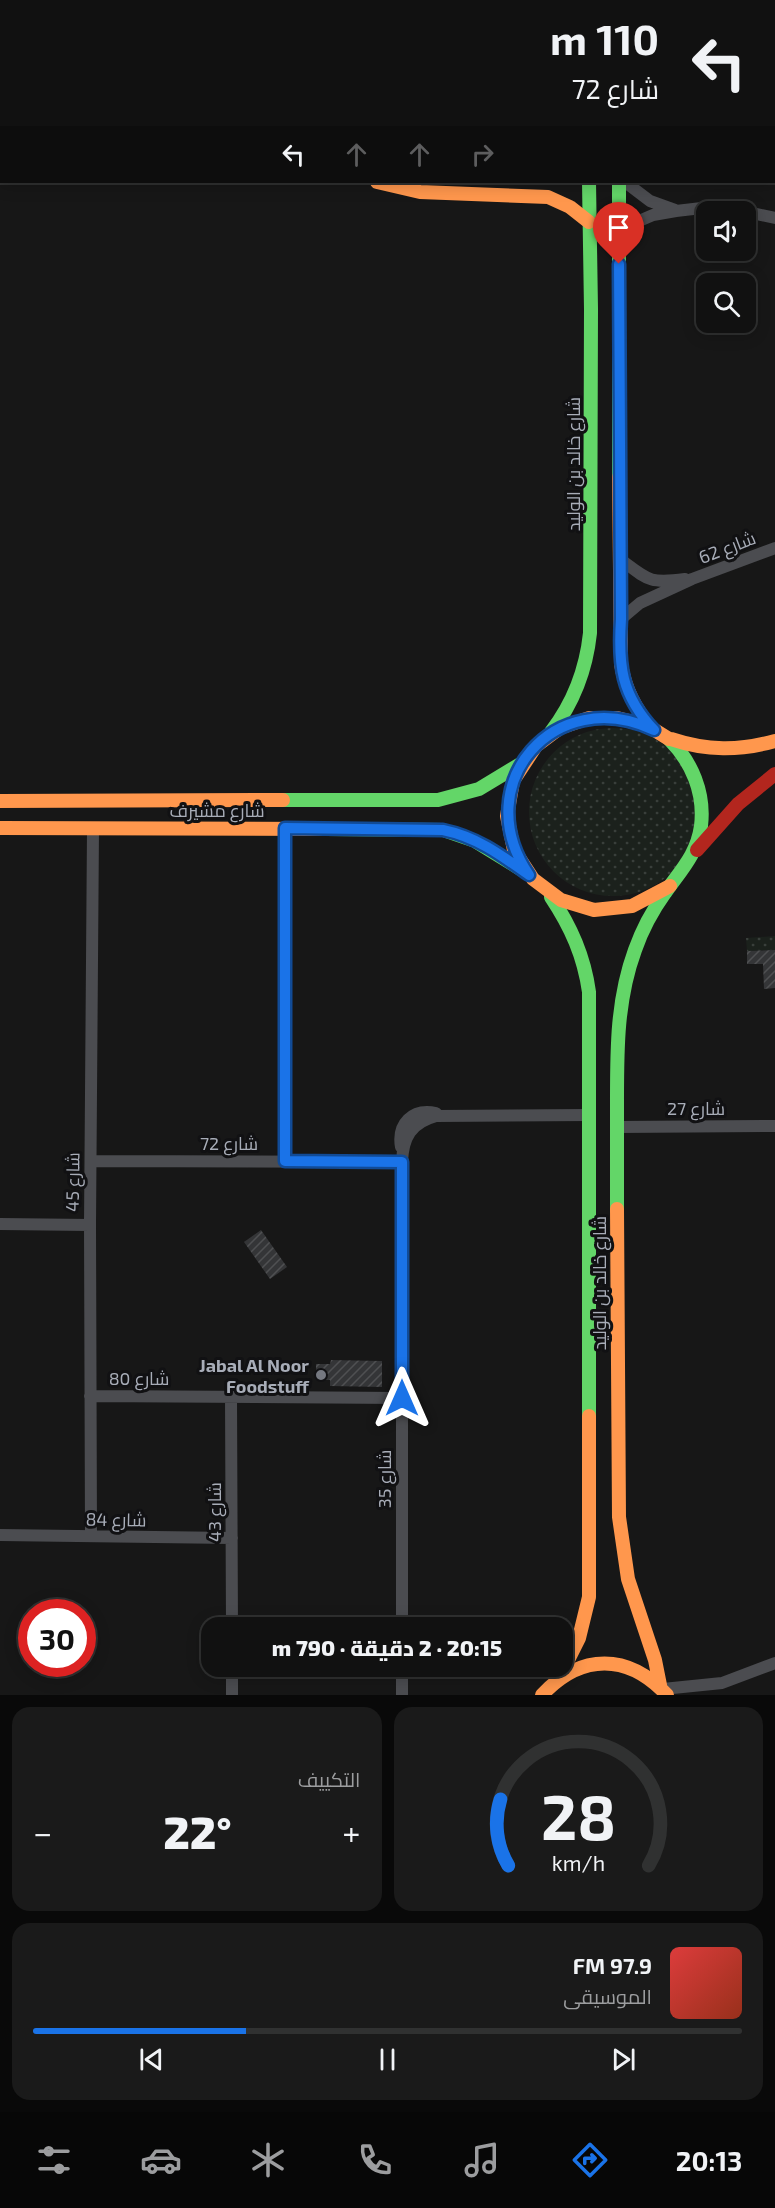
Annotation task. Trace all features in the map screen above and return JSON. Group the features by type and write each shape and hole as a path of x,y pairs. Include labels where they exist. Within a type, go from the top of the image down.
{"main road":[{"path":"380,183 420,192 548,197 571,206 589,222"},
{"name":"شارع خالد بن الوليد","path":"547,736 562,719 582,678 588,656 590,633 590,183"},
{"path":"619,183 621,619 619,651 625,686 642,717 654,730"},
{"path":"591,309 618,311"},
{"path":"775,741 732,752 710,751 689,746 624,719 592,718 576,722 547,736 522,763 510,795 508,829 519,861 529,875 549,894 575,906 611,910 632,907 646,902 670,886 683,872 693,855 738,804 775,774"},
{"path":"668,738 690,768 698,784 702,820 693,855"},
{"name":"شارع مشيرف","path":"0,801 438,800 479,789 522,763"},
{"name":"شارع مشيرف","path":"0,828 285,828 452,831 477,840 493,849 529,875"},
{"name":"شارع خالد بن الوليد","path":"663,1690 658,1664 631,1589 620,1530 617,1421 617,1035 624,982 642,932 670,886"},
{"name":"شارع خالد بن الوليد","path":"549,894 575,936 584,959 589,983 589,1597 579,1638 573,1650"},
{"path":"573,1669 600,1662 622,1664 642,1672 663,1690"},
{"path":"542,1695 559,1677"}],"street":[{"path":"626,183 650,201 676,211"},
{"path":"619,241 639,221 653,215 676,211 719,206 775,218"},
{"name":"شارع 62","path":"621,619 640,603 692,579 775,548"},
{"name":"شارع 62","path":"620,559 649,580 661,582 692,579"},
{"path":"285,828 285,1161"},
{"name":"شارع 45","path":"91,1536 90,1225 93,829"},
{"path":"402,1156 401,1129 413,1115 422,1112 444,1115 590,1115"},
{"name":"شارع 27","path":"617,1127 775,1126"},
{"name":"شارع 72","path":"91,1161 285,1161 402,1156"},
{"name":"شارع 35","path":"402,1156 402,1617"},
{"path":"0,1224 90,1225"},
{"name":"شارع 80","path":"90,1396 402,1398"},
{"name":"شارع 43","path":"231,1397 232,1617"},
{"name":"شارع 84","path":"0,1535 232,1538"},
{"path":"712,1695 737,1679 775,1663"},
{"path":"232,1677 232,1695"},
{"path":"402,1677 402,1695"},
{"path":"663,1690 681,1686 711,1685 737,1679"}],"shaded area":[{"path":"613,728 629,729 645,734 673,752 691,780 696,796 696,828 691,844 673,872 645,890 629,895 613,896 597,895 581,890 553,872 535,844 530,828 529,812 530,796 535,780 553,752 581,734 597,729"},
{"path":"775,936 775,950 747,951 746,938"}],"building":[{"path":"775,950 775,988 764,989 763,964 747,964 747,951"},
{"path":"261,1230 287,1267 270,1279 244,1242"},
{"path":"331,1360 382,1361 382,1387 330,1386 330,1380 316,1380 316,1364 330,1364"}],"traffic: fast":[{"path":"551,732 578,686 590,633 589,183"},
{"path":"619,183 619,477"},
{"path":"617,1209 617,1061 621,1005 629,968 644,928 692,854 701,826 701,802 695,779 684,758 669,739"},
{"path":"283,800 438,800 479,789 522,763"},
{"path":"326,829 443,830 475,841 522,870"},
{"path":"551,897 576,942 589,992 589,1416"}],"traffic: slow":[{"path":"381,183 420,192 548,197 570,207 589,222"},
{"path":"619,477 621,664 632,698 651,728"},
{"path":"669,739 648,726 617,718 589,718 560,728 536,746 513,781 507,816 514,850 533,879 561,900 594,910 632,906 670,886"},
{"path":"671,739 710,748 749,747 775,741"},
{"path":"0,801 283,800"},
{"path":"0,828 326,829"},
{"path":"617,1209 619,1517 628,1579 655,1660 660,1685"},
{"path":"573,1650 579,1638 589,1597 589,1416"},
{"path":"542,1695 572,1671 588,1665 604,1664 621,1665 636,1671 652,1681 667,1695"}],"traffic: jam":[{"path":"697,850 738,804 775,774"}],"place":[{"name":"Jabal Al Noor Foodstuff","path":"321,1375"}],"route":[{"path":"402,1398 402,1162 285,1161 285,828 425,829 461,833 493,849 529,875 519,861 508,829 510,795 515,778 529,753 547,736 561,728 592,718 624,719 654,730 632,702 625,686 619,651 621,619 619,264"}]}
